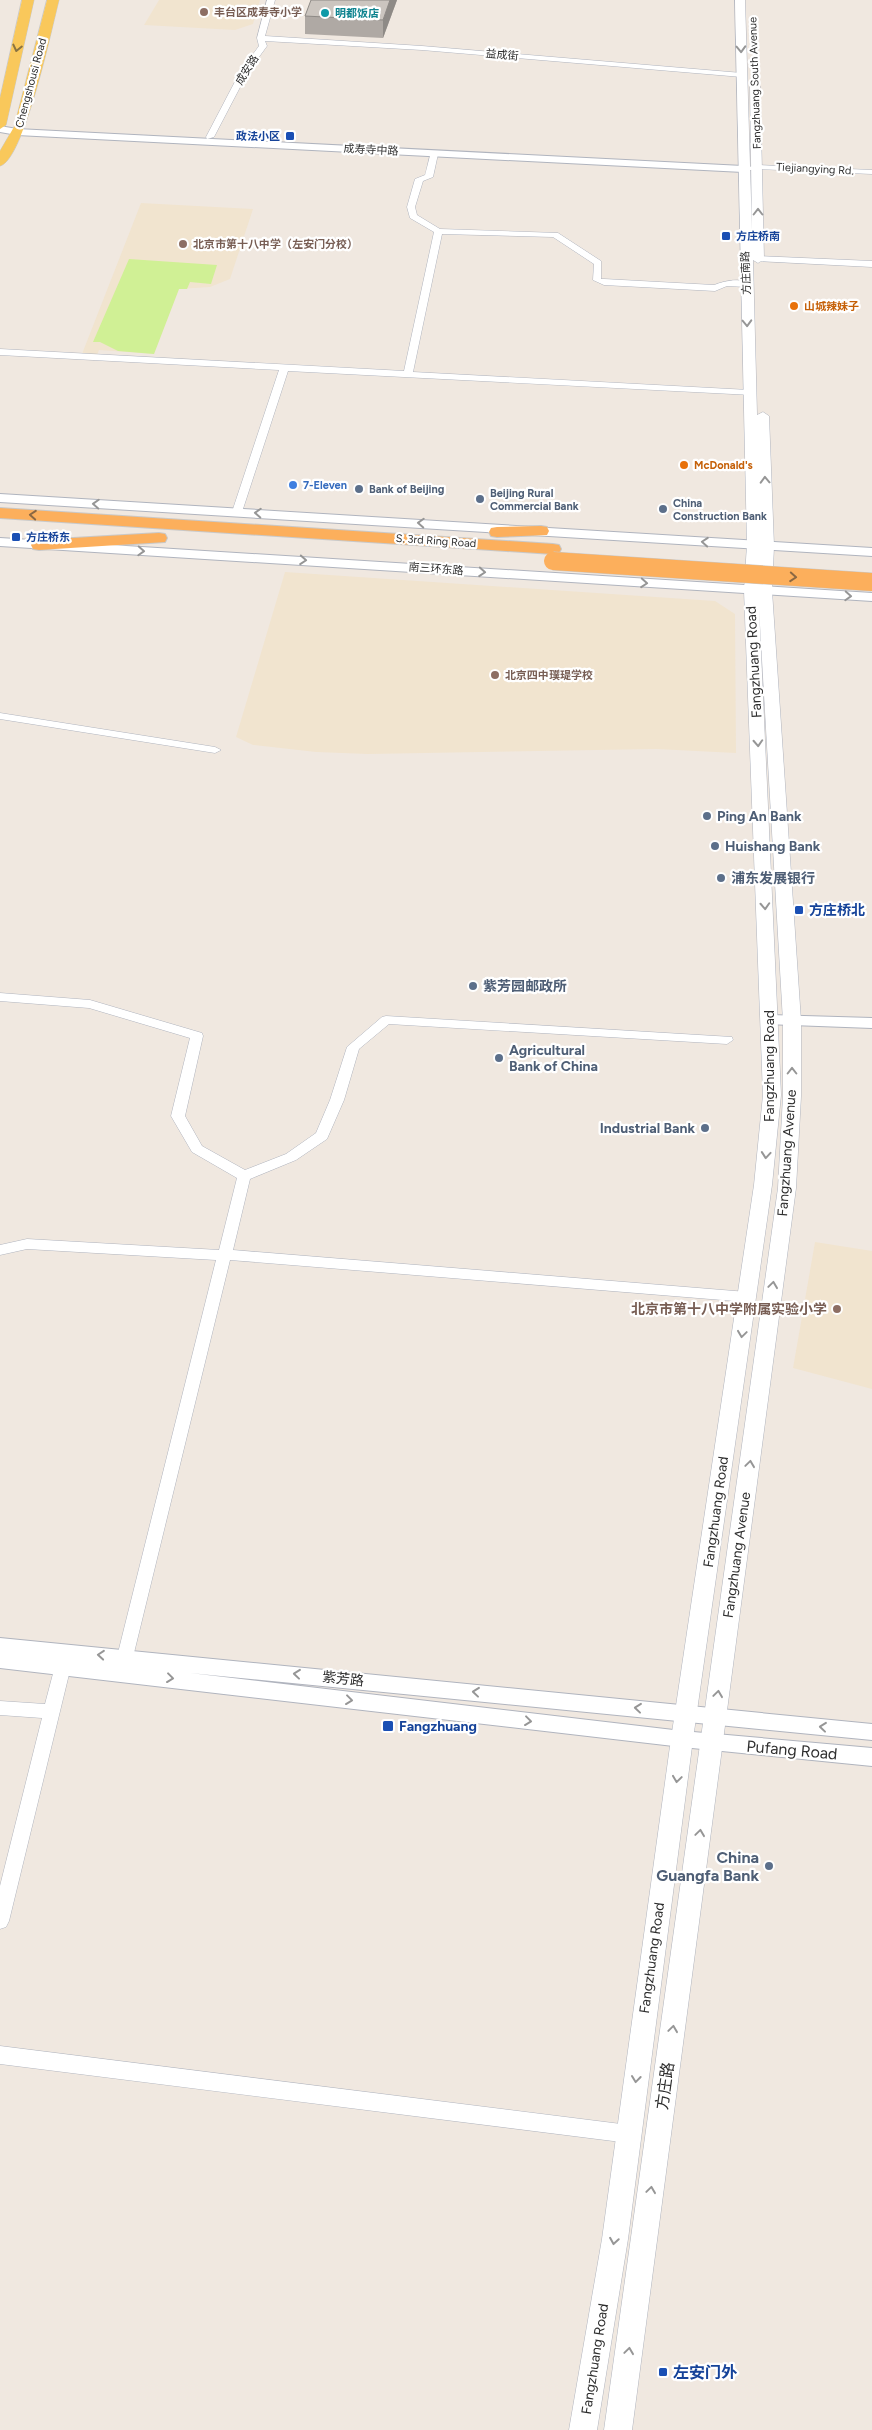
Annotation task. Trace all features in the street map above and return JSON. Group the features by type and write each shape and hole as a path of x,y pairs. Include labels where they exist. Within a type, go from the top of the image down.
{"highway":[{"name":"S. 3rd Ring Road","path":"0,513 362,536 553,555 872,582"},
{"name":"S. 3rd Ring Road","path":"0,528 159,538 872,568"},
{"path":"362,536 540,531"},
{"path":"39,545 159,538"}],"main road":[{"name":"Chengshousi Road","path":"0,128 28,0"},
{"name":"Chengshousi Road","path":"0,162 19,130 53,0"},
{"name":"方庄南路","path":"740,0 749,393 760,545"},
{"name":"Fangzhuang South Avenue","path":"754,79 758,167"},
{"name":"方庄南路","path":"758,167 760,545"},
{"path":"758,590 760,545"},
{"name":"Fangzhuang Road","path":"583,2430 615,2239 682,1739 763,1185 772,1095 758,590"},
{"name":"Fangzhuang Avenue","path":"712,1742 787,1188 792,1096 792,1021 758,590"},
{"name":"方庄路","path":"618,2430 712,1742"}],"street":[{"name":"成安路","path":"210,137 244,72 263,46 261,38 271,0"},
{"name":"益成街","path":"261,38 422,48 742,75"},
{"name":"成寿寺中路","path":"0,128 434,154 758,167"},
{"name":"成寿寺中路","path":"19,130 210,137 743,167"},
{"path":"434,154 429,177 419,179 411,208 414,216 438,231 555,235 598,263 597,280 604,282 715,288 726,283 746,284"},
{"name":"Tiejiangying Rd.","path":"758,167 872,172"},
{"path":"408,374 438,231"},
{"path":"758,259 872,264"},
{"path":"0,352 749,393"},
{"path":"236,512 284,368"},
{"path":"0,498 872,552"},
{"name":"南三环东路","path":"0,542 872,597"},
{"path":"0,716 215,750"},
{"path":"0,996 90,1004 197,1036 178,1116 196,1149 244,1176"},
{"path":"244,1176 291,1157 322,1136 337,1100 353,1047 386,1020 727,1040"},
{"path":"770,1020 872,1023"},
{"path":"125,1657 244,1176"},
{"path":"0,1250 27,1244 226,1255 747,1297"},
{"name":"紫芳路","path":"0,1646 715,1716"},
{"name":"紫芳路","path":"0,1660 712,1742"},
{"path":"0,1921 63,1666"},
{"path":"0,1708 52,1712"},
{"name":"Pufang Road","path":"715,1716 872,1732"},
{"name":"Pufang Road","path":"712,1742 872,1757"},
{"path":"0,2055 629,2134"}],"shaded area":[{"name":"丰台区成寿寺小学","path":"159,0 260,0 253,24 235,30 144,25"},
{"name":"北京市第十八中学（左安门分校）","path":"141,203 253,209 230,279 210,287 179,289 154,354 99,350 97,355 82,354"},
{"name":"北京四中璞瑅学校","path":"285,572 715,601 735,614 736,753 656,749 368,754 316,752 253,745 236,737"},
{"name":"北京市第十八中学附属实验小学","path":"815,1242 872,1251 872,1389 793,1368"}],"green space":[{"path":"129,259 217,265 211,284 190,282 187,289 179,289 154,354 118,351 100,342 93,342"}],"building":[{"path":"311,0 390,0 383,20 305,16"}],"place":[{"name":"丰台区成寿寺小学","path":"204,12"},
{"name":"明都饭店","path":"325,13"},
{"name":"政法小区","path":"290,136"},
{"name":"方庄桥南","path":"726,236"},
{"name":"北京市第十八中学（左安门分校）","path":"183,244"},
{"name":"山城辣妹子","path":"794,306"},
{"name":"McDonald's","path":"684,465"},
{"name":"7-Eleven","path":"293,485"},
{"name":"Bank of Beijing","path":"359,489"},
{"name":"Beijing Rural Commercial Bank","path":"480,499"},
{"name":"China Construction Bank","path":"663,509"},
{"name":"方庄桥东","path":"16,537"},
{"name":"北京四中璞瑅学校","path":"495,675"},
{"name":"Ping An Bank","path":"707,816"},
{"name":"Huishang Bank","path":"715,846"},
{"name":"浦东发展银行","path":"721,878"},
{"name":"方庄桥北","path":"799,910"},
{"name":"紫芳园邮政所","path":"473,986"},
{"name":"Agricultural Bank of China","path":"499,1058"},
{"name":"Industrial Bank","path":"705,1128"},
{"name":"北京市第十八中学附属实验小学","path":"837,1309"},
{"name":"Fangzhuang","path":"388,1726"},
{"name":"China Guangfa Bank","path":"769,1866"},
{"name":"左安门外","path":"663,2372"}]}
